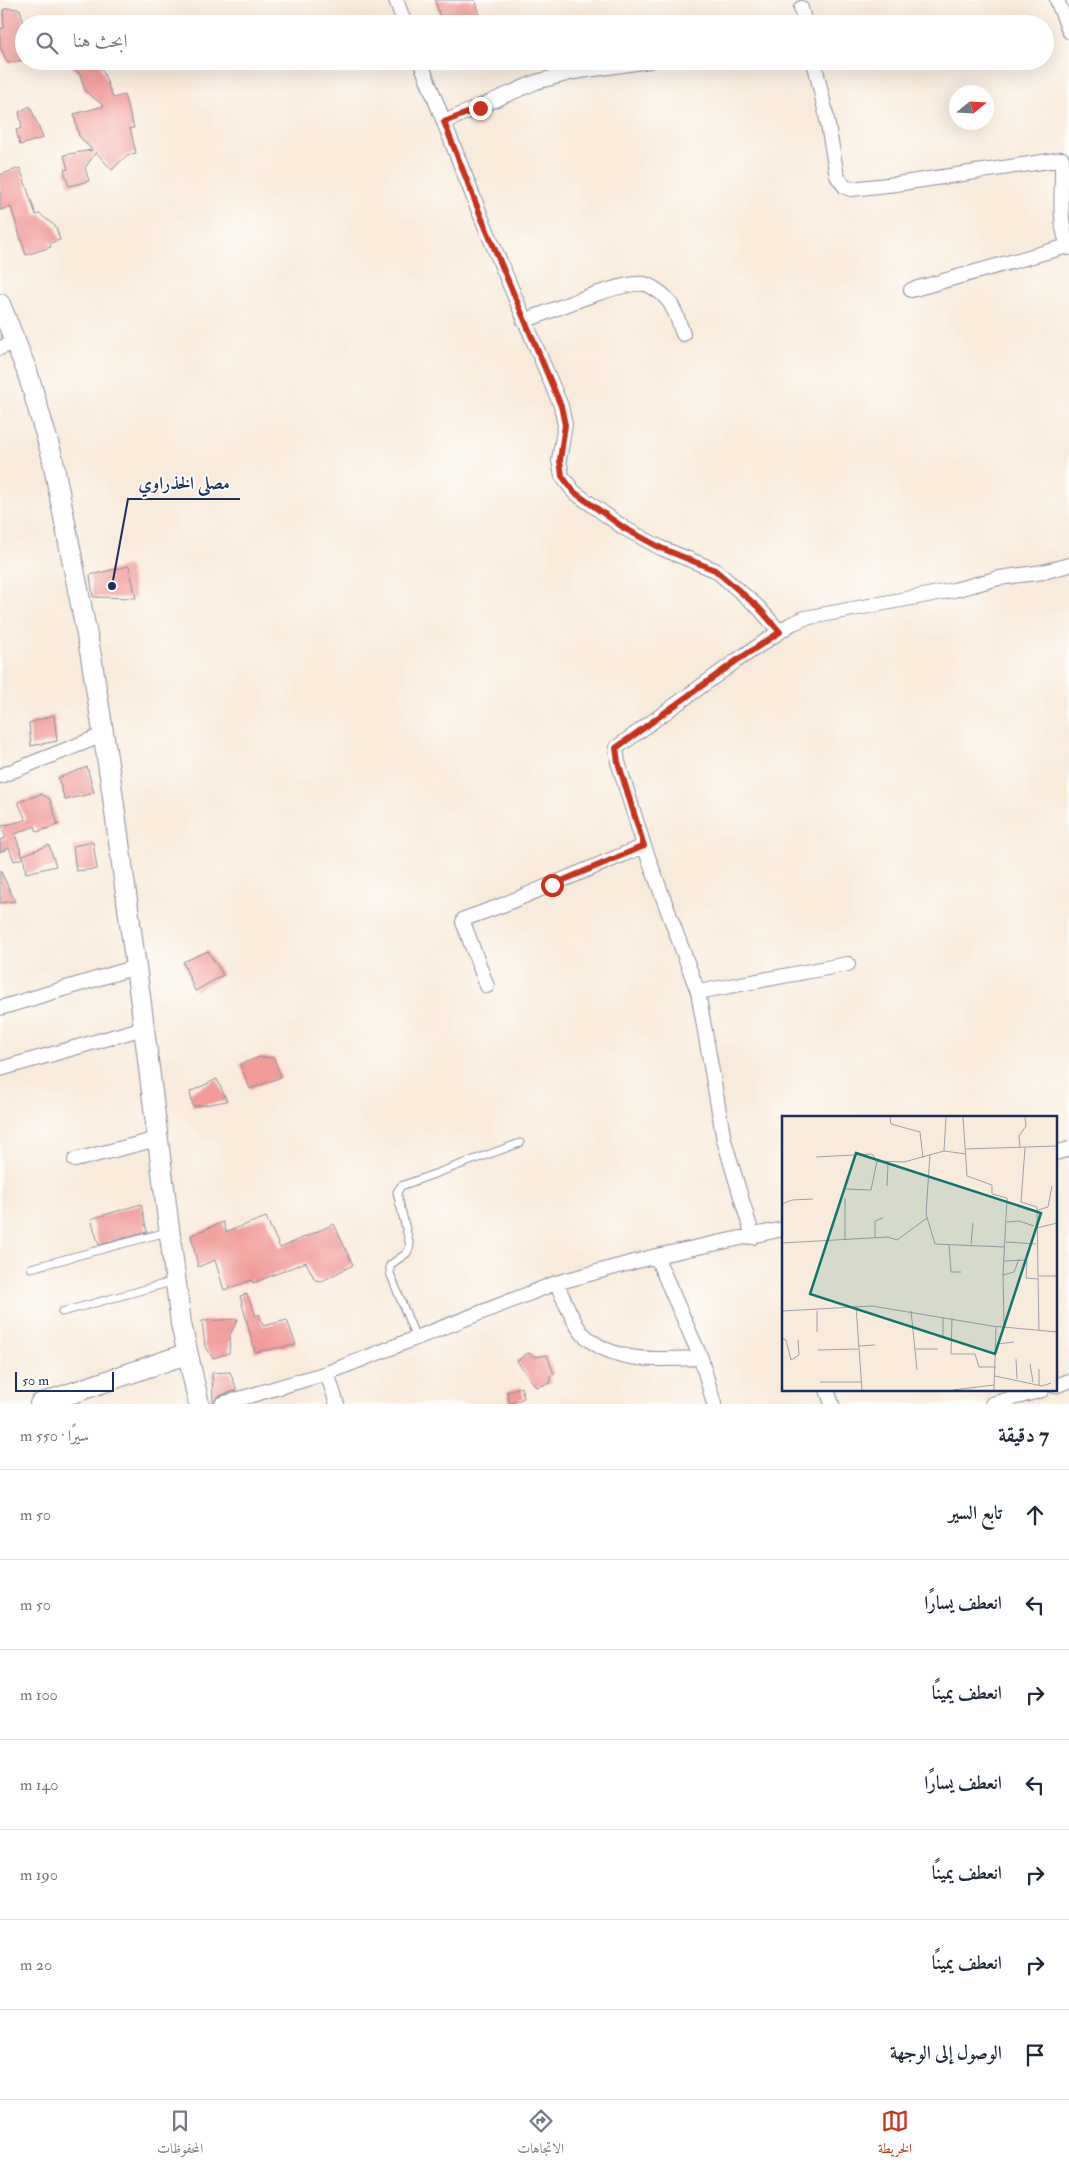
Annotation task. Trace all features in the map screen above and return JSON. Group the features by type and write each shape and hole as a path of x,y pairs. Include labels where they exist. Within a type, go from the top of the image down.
{"street":[{"path":"396,0 402,15"},
{"path":"1057,0 1069,32"},
{"path":"801,8 802,15"},
{"path":"424,70 524,321 561,406 565,425 560,460 562,476 574,492 624,528 661,548 715,570 758,607 780,632"},
{"path":"444,122 536,82 588,70"},
{"path":"816,70 837,176 845,187 867,188 1065,157 1062,224 1068,247 911,290"},
{"path":"524,321 583,298 625,286 645,284 661,293 672,305 683,334"},
{"path":"0,304 8,345 27,371 52,456 90,656 136,967 186,1354 199,1404"},
{"path":"753,1237 724,1140 698,992 644,846 618,762 616,748 736,661 798,621 821,614 935,594 999,578 1028,575 1069,565"},
{"path":"0,776 103,735"},
{"path":"488,986 463,922 464,919 509,903 644,846"},
{"path":"698,992 848,964"},
{"path":"0,1008 136,967"},
{"path":"0,1069 144,1028"},
{"path":"74,1160 158,1139"},
{"path":"1056,1153 1069,1149"},
{"path":"222,1404 326,1373 556,1282 656,1256 753,1237 782,1229"},
{"path":"656,1256 701,1358 714,1404"},
{"path":"556,1282 582,1333 606,1350 644,1360 701,1358"},
{"path":"40,1404 71,1399 186,1354"},
{"path":"326,1373 337,1404"},
{"path":"1056,1386 1069,1381"},
{"path":"828,1392 832,1404"},
{"path":"992,1404 1035,1392"}],"lane":[{"path":"416,1338 390,1273 390,1265 407,1253 410,1246 397,1192 401,1186 520,1143"},
{"path":"31,1268 170,1231"},
{"path":"62,1312 176,1281"}],"building":[{"path":"435,0 475,0 480,15 439,15"},
{"path":"7,8 20,9 22,15 15,15 15,62 8,63 0,47 0,29 4,28 3,10"},
{"path":"74,70 102,70 113,98 124,95 134,128 130,128 136,153 127,155 112,170 96,152 85,168 89,181 69,186 64,170 68,169 64,155 92,150 79,136 74,114 104,106 85,91 80,74"},
{"path":"30,106 43,138 20,145 16,130 22,128 19,112"},
{"path":"20,168 36,215 40,214 56,227 60,240 50,243 51,247 26,255 11,207 0,210 0,175"},
{"path":"129,566 136,598 93,597 90,575"},
{"path":"54,715 57,741 31,746 29,723"},
{"path":"87,767 94,793 65,800 58,778"},
{"path":"41,794 50,799 58,825 37,832 35,826 15,834 23,858 14,861 9,848 0,852 0,840 6,838 1,826 26,820 18,802"},
{"path":"93,842 97,869 76,871 73,846"},
{"path":"49,845 56,866 26,873 23,855"},
{"path":"0,870 15,901 0,903"},
{"path":"208,951 223,975 195,991 183,962"},
{"path":"260,1057 274,1058 281,1077 250,1089 240,1064"},
{"path":"217,1079 227,1101 193,1107 190,1092"},
{"path":"141,1204 147,1232 99,1245 91,1219"},
{"path":"266,1217 280,1248 334,1224 353,1265 322,1281 315,1280 306,1262 253,1283 252,1280 224,1290 215,1260 198,1267 191,1235 223,1222 226,1232"},
{"path":"247,1294 256,1316 259,1314 263,1326 287,1320 296,1345 255,1352 240,1296"},
{"path":"238,1319 230,1335 229,1353 213,1358 205,1346 202,1321"},
{"path":"528,1353 536,1357 547,1355 554,1374 550,1376 551,1383 536,1387 517,1361"},
{"path":"230,1372 237,1390 219,1396 213,1403 212,1373"},
{"path":"521,1387 524,1398 510,1404 507,1392"}],"place":[{"name":"مصلى الخذراوي","path":"112,586"}],"route":[{"path":"480,108 444,122 482,219 561,406 565,425 560,447 562,476 574,492 624,528 661,548 715,570 758,607 780,632 736,661 616,748 618,762 644,846 552,885"}]}
